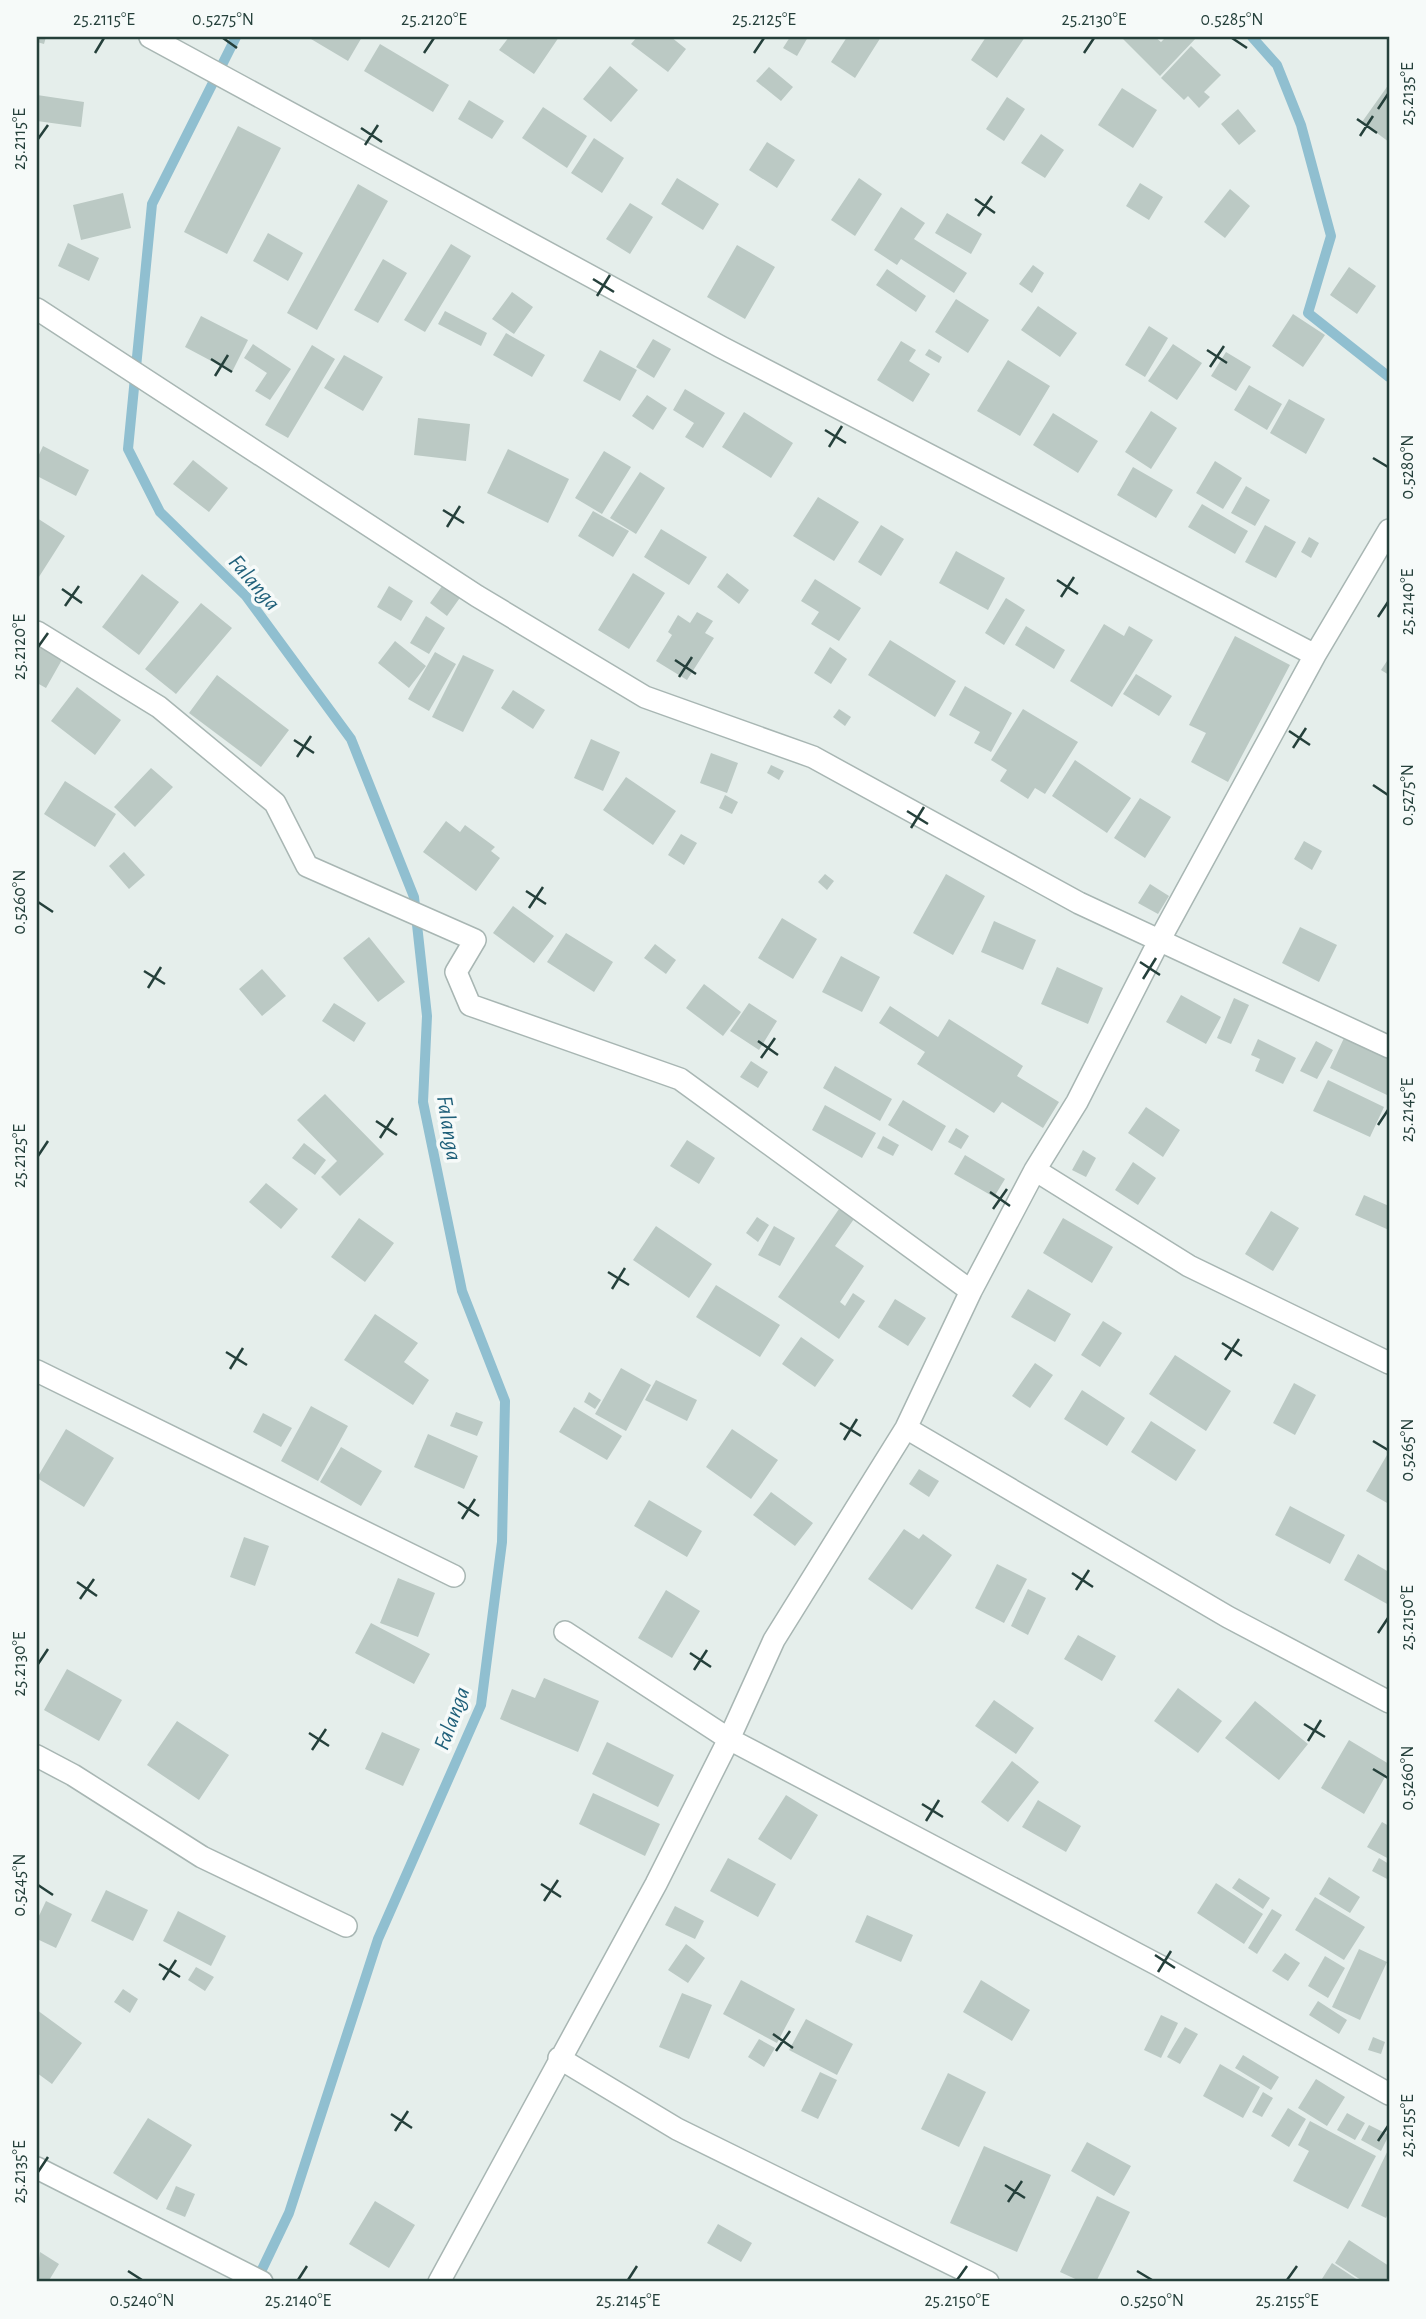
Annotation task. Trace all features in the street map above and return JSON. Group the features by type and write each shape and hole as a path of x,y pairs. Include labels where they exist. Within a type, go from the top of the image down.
{"street":[{"path":"150,37 721,347 1315,654"},
{"path":"37,309 477,596 645,697 813,757 1079,903 1389,1047"},
{"path":"439,2282 656,1884 729,1739 774,1640 906,1428 971,1291 1035,1170 1077,1102 1160,941 1315,654 1389,530"},
{"path":"37,632 159,706 275,803 307,866 438,921 475,940 456,972 470,1005 680,1079 971,1291"},
{"path":"1035,1170 1189,1266 1389,1363"},
{"path":"37,1371 454,1576"},
{"path":"906,1428 1228,1617 1389,1702"},
{"path":"565,1632 729,1739 1160,1966 1389,2094"},
{"path":"37,1756 202,1857 346,1926"},
{"path":"559,2058 677,2129 988,2282"},
{"path":"37,2168 253,2277"}],"building":[{"path":"37,37 46,37 44,44 37,42"},
{"path":"362,37 348,61 311,39"},
{"path":"509,37 559,37 534,74 499,50"},
{"path":"637,37 671,37 686,49 668,72 631,44"},
{"path":"790,37 808,37 797,56 783,48"},
{"path":"847,37 881,37 855,78 831,62"},
{"path":"986,37 1025,37 997,78 971,60"},
{"path":"1121,37 1155,37 1161,42 1166,37 1197,37 1160,76"},
{"path":"380,44 449,85 433,112 364,71"},
{"path":"1191,46 1221,75 1204,92 1210,97 1199,108 1188,96 1184,100 1161,78"},
{"path":"610,66 638,90 611,122 583,99"},
{"path":"769,67 793,87 781,101 756,81"},
{"path":"1389,84 1389,142 1362,122"},
{"path":"1122,88 1157,110 1133,148 1098,125"},
{"path":"37,95 84,102 81,127 37,121"},
{"path":"1007,97 1025,109 1004,141 986,129"},
{"path":"469,100 504,121 492,139 458,119"},
{"path":"543,107 587,136 567,168 522,138"},
{"path":"1238,109 1256,131 1239,145 1221,124"},
{"path":"238,126 281,148 227,254 184,232"},
{"path":"1041,134 1064,150 1045,178 1021,163"},
{"path":"594,138 624,158 602,193 571,173"},
{"path":"767,142 795,160 777,188 749,170"},
{"path":"677,178 719,204 703,230 661,204"},
{"path":"859,178 882,194 855,236 831,220"},
{"path":"1140,183 1163,197 1149,220 1126,206"},
{"path":"358,184 388,201 317,330 287,313"},
{"path":"1230,189 1250,206 1225,238 1204,222"},
{"path":"123,193 131,228 81,240 73,205"},
{"path":"630,203 653,217 630,254 606,239"},
{"path":"901,207 925,223 914,239 967,273 954,293 901,259 897,265 874,250"},
{"path":"947,213 982,234 971,254 935,233"},
{"path":"268,233 303,253 288,281 253,261"},
{"path":"68,243 99,258 89,281 58,266"},
{"path":"451,244 471,256 425,332 404,320"},
{"path":"737,245 775,267 745,319 707,297"},
{"path":"383,259 407,273 378,323 354,310"},
{"path":"1033,265 1044,273 1032,293 1019,284"},
{"path":"1349,267 1376,286 1357,314 1330,295"},
{"path":"887,269 926,296 916,312 876,285"},
{"path":"512,292 533,307 514,334 492,319"},
{"path":"956,299 989,320 968,353 935,332"},
{"path":"1038,306 1077,333 1060,357 1021,330"},
{"path":"445,311 487,333 481,346 438,324"},
{"path":"1293,314 1325,335 1303,367 1272,346"},
{"path":"201,316 248,340 232,372 185,347"},
{"path":"1149,326 1168,338 1145,377 1125,365"},
{"path":"506,333 545,355 532,377 493,355"},
{"path":"653,339 671,349 654,378 636,367"},
{"path":"901,341 916,350 909,361 930,374 913,402 877,380"},
{"path":"253,344 291,369 270,400 255,391 267,373 244,358"},
{"path":"1173,344 1202,363 1177,400 1148,381"},
{"path":"312,345 335,359 288,438 265,425"},
{"path":"929,349 942,357 939,363 925,355"},
{"path":"600,350 637,370 620,401 583,381"},
{"path":"1226,352 1251,367 1236,391 1211,376"},
{"path":"344,355 383,377 363,411 324,388"},
{"path":"1008,360 1050,386 1020,436 977,411"},
{"path":"1249,385 1282,404 1267,430 1234,410"},
{"path":"685,389 725,413 703,448 685,437 694,423 673,410"},
{"path":"647,395 667,408 653,430 632,416"},
{"path":"1289,399 1325,419 1306,454 1270,433"},
{"path":"1151,411 1177,428 1151,469 1125,452"},
{"path":"744,412 793,443 771,478 722,447"},
{"path":"1053,413 1098,441 1078,473 1033,445"},
{"path":"418,418 470,424 466,461 414,455"},
{"path":"43,446 89,470 76,496 37,476 37,459"},
{"path":"508,449 569,479 548,523 487,493"},
{"path":"604,451 631,467 602,514 575,498"},
{"path":"193,460 228,488 209,512 173,484"},
{"path":"1215,461 1242,478 1223,509 1196,493"},
{"path":"1133,467 1173,490 1156,518 1117,495"},
{"path":"640,472 665,488 636,534 610,518"},
{"path":"1246,486 1270,500 1255,526 1231,513"},
{"path":"818,497 859,522 834,561 793,536"},
{"path":"1202,504 1248,531 1235,554 1188,527"},
{"path":"593,511 629,531 613,557 578,536"},
{"path":"37,518 65,536 37,580"},
{"path":"881,525 904,539 881,576 858,562"},
{"path":"1265,525 1296,542 1276,578 1245,562"},
{"path":"661,529 707,557 689,585 644,557"},
{"path":"1309,537 1319,543 1311,558 1301,552"},
{"path":"956,551 1005,578 988,610 939,583"},
{"path":"633,573 665,593 629,649 598,630"},
{"path":"727,573 749,590 739,604 717,587"},
{"path":"142,574 179,602 139,655 102,627"},
{"path":"447,579 464,592 447,616 430,603"},
{"path":"815,579 861,608 839,641 811,624 819,612 801,601"},
{"path":"389,586 413,601 401,621 377,607"},
{"path":"1006,598 1025,610 1004,645 985,633"},
{"path":"201,603 232,628 176,694 145,669"},
{"path":"697,612 713,621 705,633 714,638 687,680 656,661 672,635 668,632 678,615 690,623"},
{"path":"426,616 445,628 429,654 410,643"},
{"path":"1104,624 1124,636 1129,626 1153,640 1112,707 1070,681"},
{"path":"1026,626 1065,650 1054,669 1015,645"},
{"path":"1235,636 1290,665 1228,782 1191,762 1206,733 1189,725"},
{"path":"890,640 956,681 935,717 868,675"},
{"path":"395,641 426,666 409,688 378,663"},
{"path":"37,644 63,658 46,688 37,683"},
{"path":"830,647 847,659 831,684 814,673"},
{"path":"435,652 456,664 429,711 408,699"},
{"path":"463,655 494,670 463,732 432,717"},
{"path":"1389,658 1389,675 1381,670"},
{"path":"1136,674 1172,696 1159,716 1123,694"},
{"path":"217,675 289,730 261,767 189,713"},
{"path":"965,686 1012,713 991,752 974,743 980,732 949,715"},
{"path":"77,687 121,720 95,755 51,721"},
{"path":"513,690 545,710 533,729 501,708"},
{"path":"839,709 851,717 845,726 833,717"},
{"path":"1023,709 1078,742 1045,794 1035,788 1028,799 1000,781 1007,770 991,760"},
{"path":"591,739 620,752 603,791 574,778"},
{"path":"711,753 738,763 727,793 700,783"},
{"path":"1075,760 1131,798 1107,833 1052,796"},
{"path":"771,765 784,771 779,780 767,773"},
{"path":"151,768 173,787 135,827 114,807"},
{"path":"626,777 676,811 653,845 603,810"},
{"path":"65,781 116,814 95,847 44,814"},
{"path":"725,795 738,802 732,814 719,808"},
{"path":"1140,798 1171,817 1145,858 1114,838"},
{"path":"446,821 460,832 465,825 495,847 491,851 500,858 476,891 423,852"},
{"path":"681,834 697,843 684,865 668,855"},
{"path":"1304,841 1322,851 1312,870 1294,859"},
{"path":"124,852 145,875 129,889 109,866"},
{"path":"825,874 834,881 827,890 818,882"},
{"path":"946,874 985,896 953,955 913,933"},
{"path":"1150,884 1169,896 1158,914 1138,903"},
{"path":"513,906 554,936 534,963 493,933"},
{"path":"782,918 817,939 793,979 758,958"},
{"path":"994,921 1036,940 1023,970 981,952"},
{"path":"1300,927 1337,945 1319,982 1282,963"},
{"path":"566,933 613,962 594,992 547,962"},
{"path":"369,937 405,982 378,1002 343,958"},
{"path":"655,944 676,960 666,974 644,958"},
{"path":"841,956 880,977 862,1012 822,992"},
{"path":"1057,967 1103,988 1088,1024 1041,1004"},
{"path":"262,969 286,996 262,1016 239,989"},
{"path":"704,984 741,1012 723,1036 686,1008"},
{"path":"1181,995 1221,1017 1206,1044 1166,1022"},
{"path":"1234,998 1249,1005 1231,1044 1217,1038"},
{"path":"334,1003 366,1023 354,1042 322,1021"},
{"path":"749,1003 777,1021 759,1050 730,1031"},
{"path":"890,1006 938,1037 949,1019 1023,1066 1017,1076 1059,1102 1043,1128 1002,1102 994,1113 917,1064 925,1052 879,1023"},
{"path":"1344,1038 1389,1059 1387,1095 1330,1068"},
{"path":"1258,1039 1296,1058 1283,1084 1255,1071 1260,1059 1251,1055"},
{"path":"1316,1041 1333,1050 1317,1079 1300,1071"},
{"path":"751,1061 768,1072 758,1088 740,1077"},
{"path":"835,1066 892,1099 880,1121 823,1088"},
{"path":"1328,1080 1384,1107 1370,1137 1313,1111"},
{"path":"325,1094 384,1154 340,1196 321,1177 337,1161 297,1120"},
{"path":"903,1100 946,1126 932,1151 888,1125"},
{"path":"825,1105 876,1133 862,1158 812,1130"},
{"path":"1146,1107 1180,1130 1163,1157 1128,1133"},
{"path":"956,1128 969,1136 961,1149 948,1142"},
{"path":"883,1136 899,1145 893,1156 877,1148"},
{"path":"687,1140 715,1158 699,1184 670,1166"},
{"path":"304,1143 326,1160 315,1175 292,1158"},
{"path":"1083,1150 1096,1158 1086,1177 1072,1170"},
{"path":"965,1155 1005,1179 994,1197 954,1174"},
{"path":"1133,1162 1156,1178 1138,1205 1115,1190"},
{"path":"266,1183 298,1209 281,1229 249,1202"},
{"path":"1364,1195 1389,1206 1389,1230 1355,1215"},
{"path":"839,1209 854,1219 835,1246 864,1266 840,1302 845,1306 853,1293 865,1301 839,1339 778,1297"},
{"path":"1271,1211 1299,1228 1273,1271 1245,1254"},
{"path":"757,1217 769,1225 758,1242 746,1233"},
{"path":"359,1218 394,1243 365,1282 331,1257"},
{"path":"1063,1218 1113,1247 1092,1283 1043,1253"},
{"path":"656,1226 712,1264 689,1298 633,1260"},
{"path":"774,1226 795,1238 780,1266 758,1255"},
{"path":"716,1285 780,1325 760,1357 696,1317"},
{"path":"1028,1289 1071,1314 1055,1342 1011,1317"},
{"path":"895,1299 926,1318 908,1346 878,1327"},
{"path":"375,1314 418,1343 404,1362 429,1380 413,1405 344,1360"},
{"path":"1103,1321 1122,1333 1100,1367 1081,1355"},
{"path":"801,1337 834,1360 815,1387 782,1364"},
{"path":"1175,1355 1231,1391 1206,1431 1149,1394"},
{"path":"1035,1363 1053,1375 1030,1408 1012,1396"},
{"path":"621,1368 651,1385 626,1431 595,1414"},
{"path":"656,1380 697,1400 687,1421 645,1400"},
{"path":"1294,1383 1316,1395 1295,1435 1273,1423"},
{"path":"1082,1390 1125,1418 1107,1446 1064,1419"},
{"path":"589,1392 601,1400 595,1409 584,1402"},
{"path":"311,1406 348,1426 318,1481 281,1461"},
{"path":"574,1407 622,1436 607,1460 559,1432"},
{"path":"456,1412 483,1422 477,1436 450,1426"},
{"path":"263,1413 292,1428 281,1447 253,1432"},
{"path":"1151,1421 1196,1450 1176,1481 1131,1452"},
{"path":"66,1429 114,1458 84,1507 37,1478"},
{"path":"732,1429 778,1460 751,1499 706,1467"},
{"path":"428,1434 478,1456 464,1489 414,1467"},
{"path":"341,1447 382,1471 361,1506 320,1482"},
{"path":"1387,1455 1389,1457 1389,1504 1366,1491"},
{"path":"919,1469 939,1481 929,1497 909,1484"},
{"path":"771,1492 813,1523 795,1546 753,1515"},
{"path":"649,1500 702,1531 687,1557 634,1526"},
{"path":"1290,1506 1345,1535 1330,1564 1275,1535"},
{"path":"904,1529 919,1539 923,1534 952,1555 912,1610 868,1579"},
{"path":"244,1537 269,1546 255,1586 230,1577"},
{"path":"1358,1554 1389,1572 1389,1605 1344,1580"},
{"path":"997,1564 1027,1579 1004,1623 975,1608"},
{"path":"398,1578 435,1593 418,1637 380,1623"},
{"path":"1028,1589 1046,1598 1028,1635 1011,1626"},
{"path":"666,1590 700,1611 672,1658 638,1638"},
{"path":"371,1623 430,1654 414,1684 355,1653"},
{"path":"1078,1635 1116,1656 1102,1681 1064,1659"},
{"path":"67,1669 122,1700 99,1741 44,1710"},
{"path":"544,1678 599,1701 578,1752 500,1719 512,1689 535,1698"},
{"path":"1178,1688 1222,1721 1198,1753 1154,1721"},
{"path":"994,1700 1034,1728 1016,1754 975,1726"},
{"path":"1255,1701 1308,1744 1279,1780 1225,1738"},
{"path":"177,1721 229,1755 199,1800 147,1765"},
{"path":"382,1732 420,1749 403,1786 365,1769"},
{"path":"1349,1740 1389,1764 1389,1770 1364,1814 1321,1788"},
{"path":"607,1742 674,1775 658,1807 592,1774"},
{"path":"1012,1761 1039,1782 1008,1822 981,1802"},
{"path":"593,1793 660,1824 645,1856 579,1824"},
{"path":"786,1795 818,1815 791,1860 758,1839"},
{"path":"1038,1800 1081,1826 1066,1852 1022,1827"},
{"path":"1382,1822 1389,1826 1389,1859 1367,1847"},
{"path":"728,1858 776,1884 758,1917 710,1891"},
{"path":"1379,1858 1389,1864 1389,1880 1372,1871"},
{"path":"1329,1877 1360,1897 1350,1913 1319,1894"},
{"path":"1239,1878 1270,1898 1263,1909 1232,1888"},
{"path":"1216,1883 1263,1914 1244,1944 1197,1913"},
{"path":"106,1890 148,1910 133,1941 91,1921"},
{"path":"1315,1897 1365,1927 1344,1960 1295,1930"},
{"path":"46,1901 72,1914 56,1948 37,1939 37,1920"},
{"path":"675,1906 704,1921 695,1939 665,1925"},
{"path":"1272,1909 1282,1915 1257,1954 1248,1948"},
{"path":"178,1911 226,1936 211,1966 163,1941"},
{"path":"867,1915 913,1935 901,1962 855,1942"},
{"path":"686,1944 705,1958 688,1983 668,1970"},
{"path":"1359,1949 1387,1962 1360,2020 1332,2007"},
{"path":"1285,1953 1300,1963 1288,1981 1272,1971"},
{"path":"1325,1956 1345,1968 1328,1998 1308,1986"},
{"path":"196,1967 214,1977 205,1991 188,1980"},
{"path":"741,1980 795,2009 777,2043 723,2014"},
{"path":"981,1980 1030,2010 1012,2041 963,2012"},
{"path":"123,1989 138,1999 130,2013 114,2002"},
{"path":"682,1993 712,2005 689,2059 659,2047"},
{"path":"1318,2001 1347,2020 1339,2034 1309,2015"},
{"path":"37,2010 82,2043 52,2084 37,2073"},
{"path":"1161,2015 1178,2023 1161,2058 1144,2050"},
{"path":"806,2019 853,2044 837,2075 789,2050"},
{"path":"1185,2027 1198,2034 1180,2064 1167,2057"},
{"path":"1373,2037 1385,2042 1381,2054 1368,2050"},
{"path":"759,2039 775,2048 764,2067 748,2057"},
{"path":"1243,2055 1279,2077 1271,2090 1235,2068"},
{"path":"1220,2064 1260,2087 1243,2118 1203,2096"},
{"path":"820,2072 837,2080 818,2119 801,2111"},
{"path":"948,2073 986,2092 959,2147 921,2129"},
{"path":"1316,2079 1345,2097 1327,2126 1298,2108"},
{"path":"1263,2092 1273,2098 1262,2117 1252,2112"},
{"path":"1288,2108 1306,2119 1289,2147 1271,2136"},
{"path":"1347,2113 1365,2123 1355,2140 1337,2130"},
{"path":"148,2118 192,2145 157,2200 113,2173"},
{"path":"1310,2121 1376,2156 1348,2209 1293,2181 1309,2151 1298,2145"},
{"path":"1369,2125 1389,2135 1381,2151 1361,2140"},
{"path":"1087,2142 1131,2166 1114,2196 1071,2171"},
{"path":"984,2146 1051,2175 1017,2252 950,2223"},
{"path":"1389,2148 1389,2211 1386,2218 1361,2206"},
{"path":"176,2186 195,2194 185,2217 166,2209"},
{"path":"1097,2196 1130,2212 1096,2282 1082,2282 1060,2272"},
{"path":"375,2201 415,2225 389,2268 349,2244"},
{"path":"718,2224 752,2243 741,2262 707,2243"},
{"path":"1349,2240 1389,2266 1389,2275 1385,2282 1364,2282 1335,2263"},
{"path":"40,2252 59,2264 48,2282 37,2282"},
{"path":"1332,2263 1361,2282 1320,2282"}],"waterway":[{"name":"Falanga","path":"236,37 152,204 128,449 160,512 246,596 351,739 414,897 427,1016 423,1102 462,1291 505,1401 502,1542 481,1705 378,1939 289,2213 256,2282"},
{"path":"1252,37 1277,65 1301,125 1331,236 1308,313 1389,377"}]}
